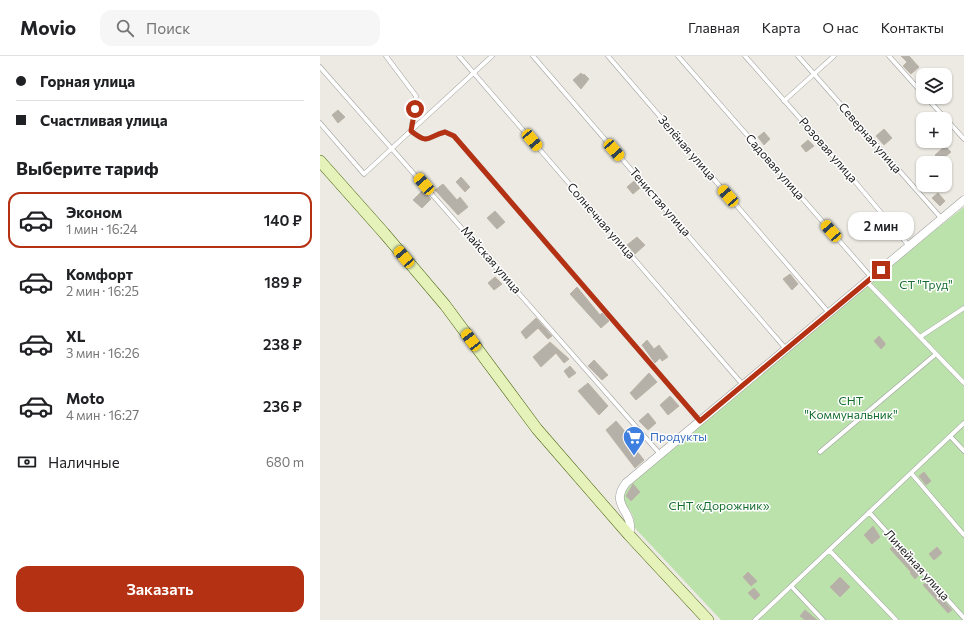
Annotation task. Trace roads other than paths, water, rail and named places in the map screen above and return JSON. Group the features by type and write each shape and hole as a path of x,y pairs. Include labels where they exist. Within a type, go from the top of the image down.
{"main road":[{"path":"320,161 384,232 445,306 537,429 629,534 708,620"}],"street":[{"path":"629,534 631,528 630,521 620,501 620,491 626,483 786,348 942,220 964,200"}],"lane":[{"path":"386,56 416,96 411,131"},
{"name":"Солнечная улица","path":"459,56 743,385"},
{"path":"320,123 364,174 492,56"},
{"name":"Тенистая улица","path":"533,56 786,348"},
{"name":"Зелёная улица","path":"608,56 829,313"},
{"name":"Садовая улица","path":"678,56 869,279 920,337 964,383"},
{"name":"Розовая улица","path":"745,56 842,166 909,246"},
{"name":"Северная улица","path":"798,56 942,220"},
{"path":"784,101 834,56"},
{"path":"889,56 916,86"},
{"name":"Майская улица","path":"320,67 660,454"},
{"path":"932,104 964,139"},
{"path":"411,131 419,137 429,139 445,132 454,136 700,421"},
{"path":"920,337 964,308"},
{"path":"820,452 936,354"},
{"path":"755,620 964,423"},
{"path":"950,436 964,451"},
{"path":"910,473 964,535"},
{"name":"Линейная улица","path":"869,512 964,618"},
{"path":"829,550 896,620"},
{"path":"791,586 823,620"}],"place":[{"name":"Продукты","path":"634,456"}],"park label":[{"name":"СТ \"Труд\"","path":"926,285"},
{"name":"СНТ \"Коммунальник\"","path":"851,408"},
{"name":"СНТ «Дорожник»","path":"719,506"}]}
